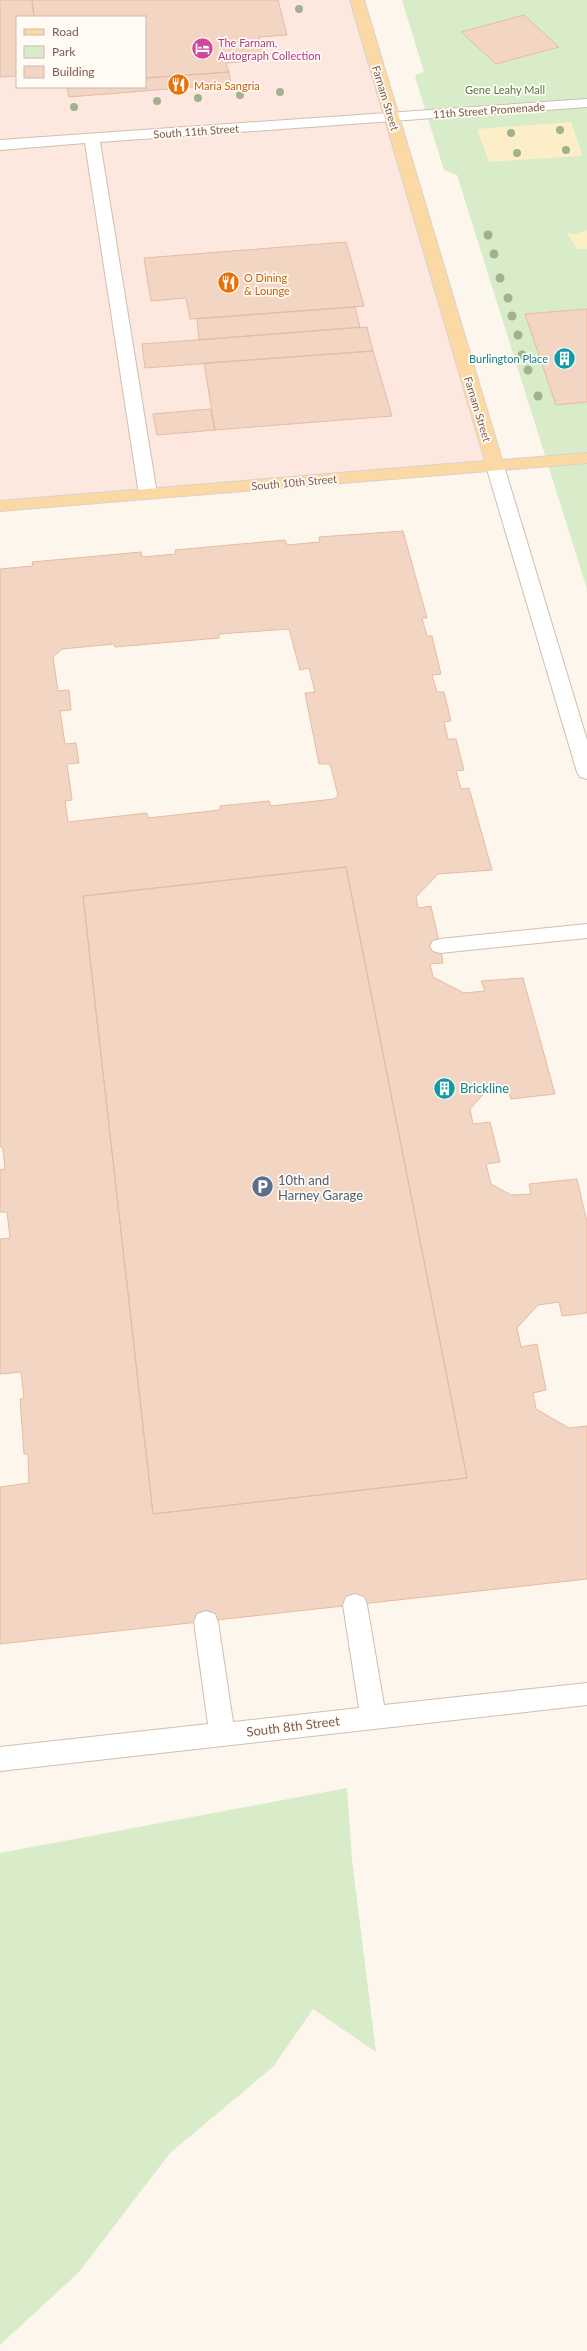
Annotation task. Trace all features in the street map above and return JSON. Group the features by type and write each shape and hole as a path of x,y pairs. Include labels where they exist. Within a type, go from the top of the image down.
{"main road":[{"name":"Farnam Street","path":"357,0 495,466"},
{"name":"South 10th Street","path":"0,506 587,458"}],"street":[{"name":"11th Street Promenade","path":"391,117 587,103"},
{"name":"South 11th Street","path":"0,145 391,117"},
{"path":"92,138 148,494"},
{"name":"Farnam Street","path":"495,466 587,772"},
{"path":"440,946 587,931"},
{"path":"355,1605 374,1717"},
{"path":"206,1622 222,1734"},
{"name":"South 8th Street","path":"0,1759 587,1694"}],"shaded area":[{"path":"0,0 357,0 495,466 0,506"}],"green space":[{"name":"Gene Leahy Mall","path":"402,0 587,0 587,589 457,175 444,170 415,77 417,74 424,72"},
{"path":"347,1788 352,1860 376,2052 313,2009 273,2067 170,2153 79,2272 0,2345 0,1853"}],"sand":[{"path":"571,122 582,154 579,156 489,162 477,129"},
{"path":"587,230 587,249 577,249 567,233 575,234"}],"building":[{"path":"0,0 32,0 34,16 16,16 16,76 0,77"},
{"name":"The Farnam, Autograph Collection","path":"32,0 278,0 287,35 259,37 265,60 226,63 229,72 146,78 146,16 34,16"},
{"path":"524,15 559,47 496,64 461,32"},
{"name":"Maria Sangria","path":"229,72 231,84 69,97 67,88 146,88 146,78"},
{"path":"346,242 364,306 190,319 186,298 151,301 144,258"},
{"path":"355,307 360,327 199,340 197,319"},
{"name":"Burlington Place","path":"587,309 587,402 556,405 525,314"},
{"path":"367,327 373,351 145,368 142,344"},
{"path":"373,351 392,416 215,430 204,363"},
{"path":"210,409 215,430 157,435 153,414"},
{"name":"Brickline","path":"403,531 427,618 422,618 427,636 432,636 441,674 432,675 437,692 444,692 451,721 444,722 448,739 456,739 464,770 456,771 461,789 469,788 492,870 438,874 416,897 418,908 431,906 440,946 443,963 430,964 433,977 464,993 485,991 481,981 523,978 555,1094 511,1099 507,1087 488,1089 470,1109 473,1124 490,1122 500,1162 486,1164 491,1184 511,1195 531,1194 529,1184 577,1179 587,1222 587,1313 562,1316 559,1302 538,1305 517,1328 521,1347 537,1344 546,1390 533,1393 536,1409 569,1428 587,1426 587,1579 0,1644 0,1487 29,1483 28,1454 24,1454 20,1399 24,1398 21,1372 0,1374 0,1239 10,1238 7,1212 0,1212 0,1170 5,1169 3,1149 0,1146 0,569 33,566 32,562 141,552 142,557 176,554 175,550 285,540 287,545 320,542 319,537","holes":["289,629 300,670 309,668 315,692 305,693 319,764 330,764 338,795 334,799 271,806 269,801 220,806 220,810 148,818 147,813 68,822 65,801 72,800 67,764 79,763 76,743 65,744 60,711 71,710 69,690 58,691 53,657 62,649 114,644 115,647 219,638 219,634","346,867 467,1478 153,1514 83,896"]},
{"name":"10th and Harney Garage","path":"346,867 467,1478 153,1514 83,896"}],"place":[{"name":"The Farnam, Autograph Collection","path":"203,48"},
{"name":"Maria Sangria","path":"179,85"},
{"name":"O Dining & Lounge","path":"229,283"},
{"name":"Burlington Place","path":"564,358"},
{"name":"Brickline","path":"444,1088"},
{"name":"10th and Harney Garage","path":"263,1187"}]}
